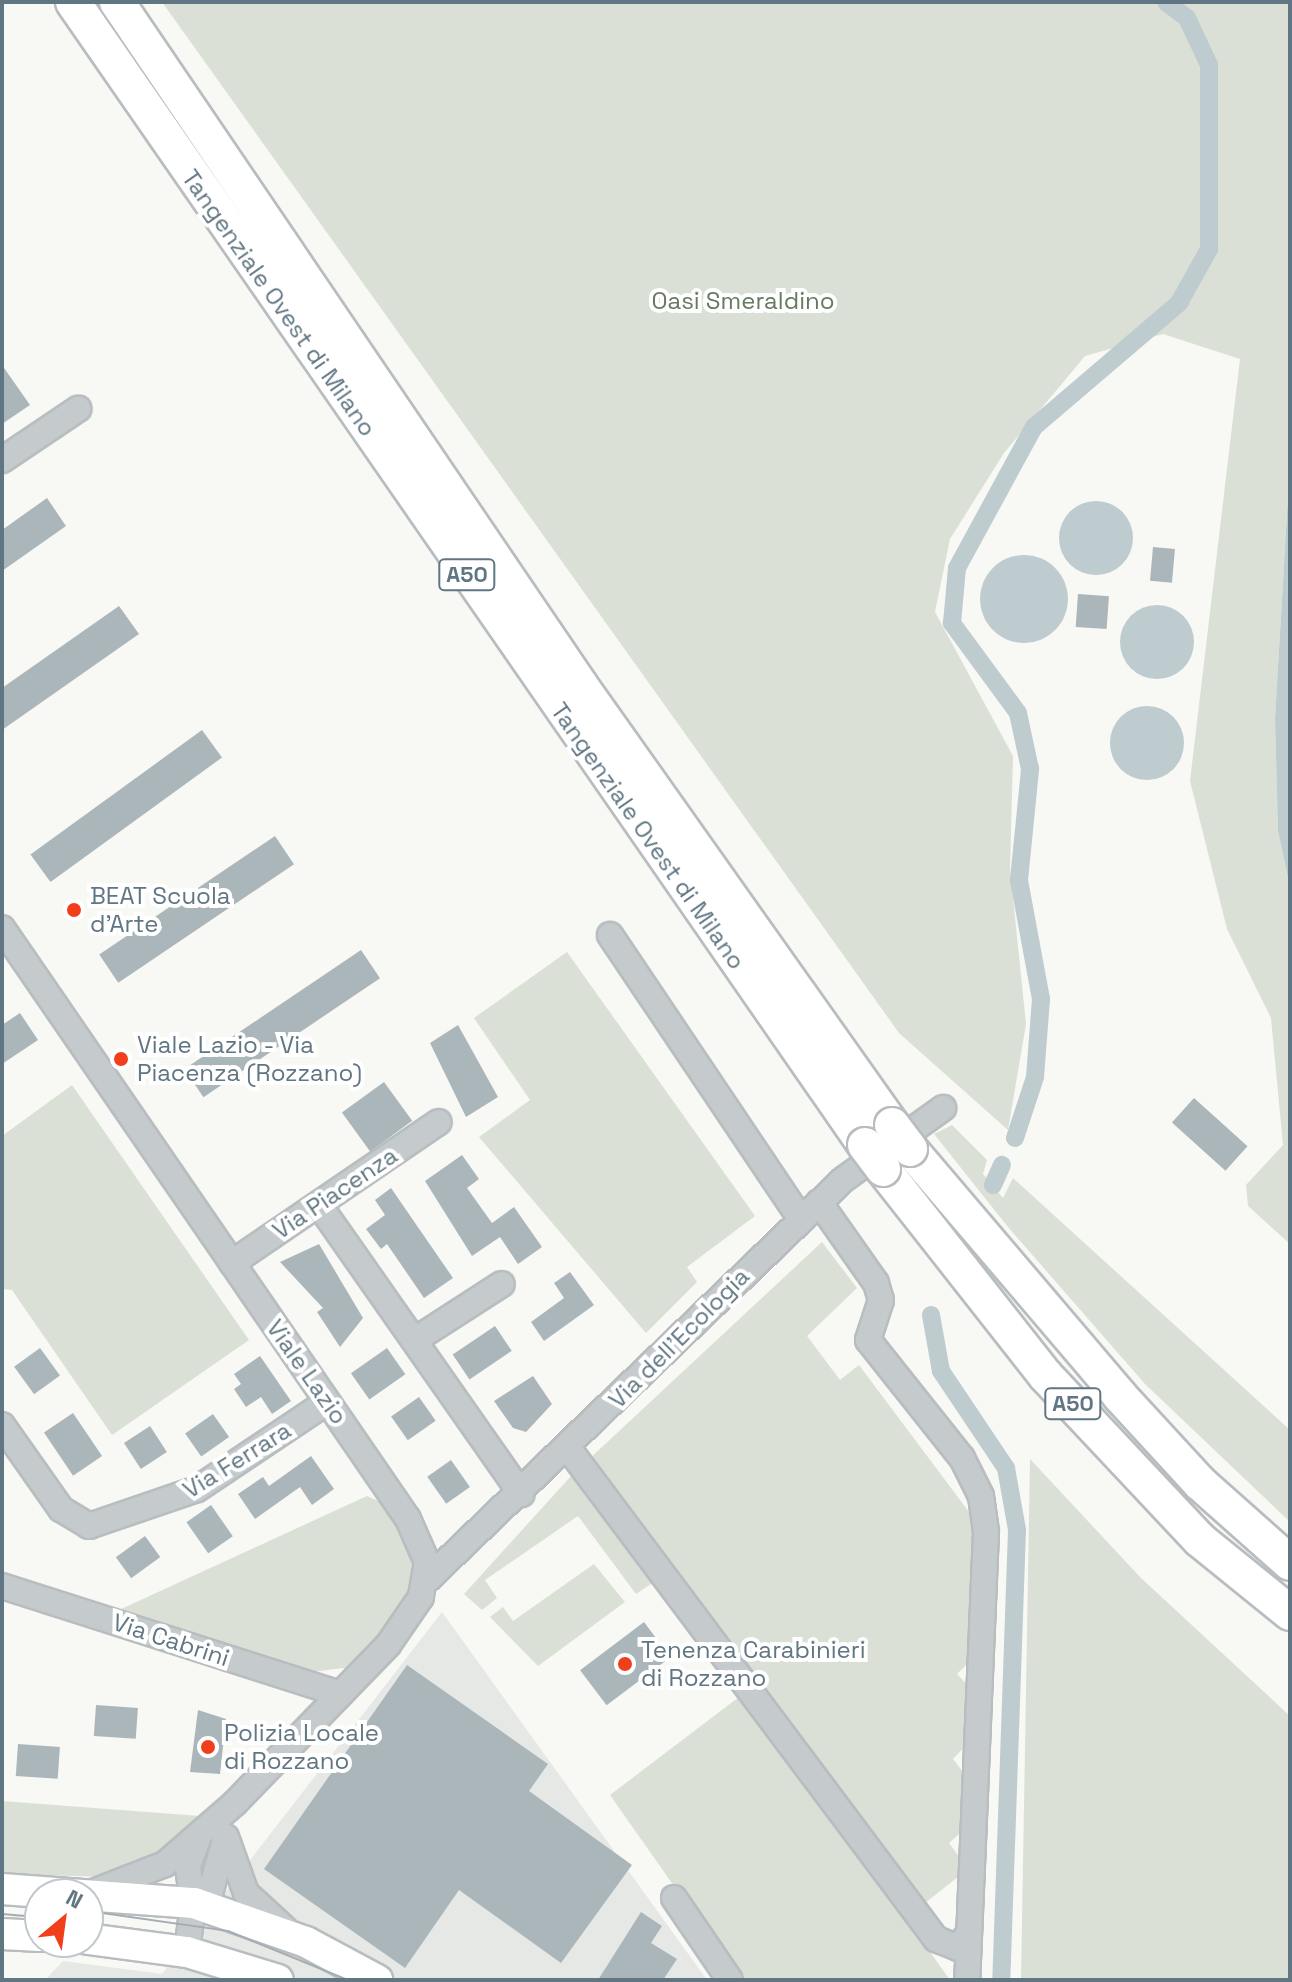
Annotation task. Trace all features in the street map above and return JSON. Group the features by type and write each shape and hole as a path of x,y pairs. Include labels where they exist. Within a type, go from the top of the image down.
{"highway":[{"name":"Tangenziale Ovest di Milano","path":"73,2 874,1157 1045,1375 1200,1540 1290,1613"},
{"name":"Tangenziale Ovest di Milano","path":"117,2 581,686 901,1137 1120,1396 1200,1483 1290,1563"}],"main road":[{"path":"2,1889 24,1890"},
{"path":"104,1896 193,1903 306,1942 377,1980"},
{"path":"2,1934 24,1935"},
{"path":"104,1941 187,1952 278,1980"}],"street":[{"path":"2,460 78,409"},
{"name":"Viale Lazio","path":"2,928 422,1543 426,1581"},
{"path":"610,935 801,1219"},
{"name":"Via dell'Ecologia","path":"426,1581 521,1494 819,1202 943,1108"},
{"name":"Via Piacenza","path":"232,1263 439,1122"},
{"path":"819,1202 876,1283 881,1300 868,1340 962,1458 981,1496 986,1532 967,1980"},
{"path":"319,1205 521,1494"},
{"path":"415,1340 502,1284"},
{"name":"Via Ferrara","path":"2,1425 61,1509 89,1526 197,1489 327,1402"},
{"path":"568,1448 936,1939 958,1948 968,1934"},
{"path":"104,1889 131,1881 198,1839 388,1645 426,1581"},
{"name":"Via Cabrini","path":"2,1586 340,1694"},
{"path":"193,1903 211,1890 235,1803"},
{"path":"226,1837 246,1893 266,1918 306,1942"},
{"path":"187,1952 193,1903 188,1866 198,1839"},
{"path":"674,1898 730,1980"}],"shaded area":[{"path":"1290,462 1290,887 1278,831 1275,719"},
{"path":"1089,501 1103,501 1117,507 1127,517 1133,538 1131,552 1117,569 1103,575 1089,575 1075,569 1065,559 1059,545 1059,531 1065,517 1075,507"},
{"path":"1024,555 1041,558 1055,568 1065,582 1068,599 1065,616 1055,630 1041,640 1024,643 1007,640 993,630 983,616 980,599 983,582 993,568 1007,558"},
{"path":"1150,605 1164,605 1178,611 1188,621 1194,642 1192,656 1178,673 1164,679 1150,679 1136,673 1126,663 1120,649 1120,635 1126,621 1136,611"},
{"path":"1154,706 1174,716 1182,729 1182,757 1174,770 1161,778 1140,780 1120,770 1112,757 1110,736 1120,716 1133,708"},
{"path":"442,1612 707,1980 45,1980 63,1961 162,1974"}],"green space":[{"name":"Oasi Smeraldino","path":"162,2 1290,2 1290,462 1275,719 1278,831 1290,887 1290,1244 1248,1206 1246,1185 1283,1145 1271,1018 1227,929 1190,781 1240,359 1163,334 1085,356 1004,453 950,539 935,612 1013,756 1010,869 1026,1024 1008,1130 899,1033"},
{"path":"567,952 755,1216 687,1267 697,1282 646,1333 479,1137 530,1100 474,1018"},
{"path":"72,1085 249,1340 112,1435 12,1290 2,1289 2,1136"},
{"path":"952,1125 987,1160 983,1174 1003,1198 1013,1178 1290,1430 1290,1522 1145,1384 1008,1227 934,1134"},
{"path":"822,1242 857,1288 807,1336 840,1380 859,1365 975,1520 976,1655 957,1674 972,1690 971,1740 953,1759 970,1781 969,1825 949,1843 968,1869 906,1918 950,1980 740,1980 610,1795 739,1697 654,1582 636,1594 578,1516 485,1580 497,1598 482,1610 464,1594 572,1475"},
{"path":"1030,1459 1141,1578 1290,1716 1290,1980 1021,1980"},
{"path":"367,1496 383,1503 406,1536 415,1578 402,1606 352,1667 311,1672 119,1610"},
{"path":"594,1564 625,1602 538,1666 490,1617 503,1607 513,1621"},
{"path":"2,1801 200,1816 160,1854 111,1877 2,1874"}],"building":[{"path":"2,365 30,405 2,424"},
{"path":"47,498 66,526 2,571 2,530"},
{"path":"1153,547 1175,549 1172,583 1150,581"},
{"path":"1078,594 1109,596 1107,629 1076,627"},
{"path":"119,606 139,634 2,730 2,688"},
{"path":"202,730 222,758 50,882 30,855"},
{"path":"275,836 294,864 118,983 99,955"},
{"path":"361,950 380,978 203,1097 184,1069"},
{"path":"20,1013 38,1040 2,1064 2,1025"},
{"path":"458,1025 498,1097 466,1117 430,1043"},
{"path":"384,1082 412,1121 370,1151 342,1113"},
{"path":"1194,1098 1248,1146 1225,1171 1172,1123"},
{"path":"462,1155 479,1179 467,1188 492,1223 514,1207 542,1247 518,1264 500,1237 472,1256 425,1181"},
{"path":"391,1188 453,1278 424,1298 387,1244 381,1249 366,1229 385,1215 375,1200"},
{"path":"319,1244 363,1318 340,1347 317,1312 323,1308 280,1262"},
{"path":"570,1272 594,1305 544,1341 531,1322 564,1298 554,1283"},
{"path":"495,1326 512,1351 469,1379 453,1355"},
{"path":"40,1348 60,1376 34,1394 14,1367"},
{"path":"387,1348 405,1374 369,1399 351,1373"},
{"path":"260,1356 291,1401 272,1414 261,1397 246,1407 234,1389 241,1384 234,1374"},
{"path":"533,1376 552,1404 526,1432 513,1428 494,1401"},
{"path":"419,1397 436,1421 408,1440 391,1417"},
{"path":"73,1413 102,1456 73,1476 44,1433"},
{"path":"213,1414 229,1437 201,1456 185,1434"},
{"path":"150,1426 167,1452 141,1469 124,1443"},
{"path":"311,1456 334,1489 312,1505 300,1487 255,1519 238,1494 263,1477 269,1486"},
{"path":"451,1460 470,1487 446,1504 427,1477"},
{"path":"211,1505 233,1536 208,1553 186,1522"},
{"path":"145,1536 160,1557 131,1578 116,1557"},
{"name":"Tenenza Carabinieri di Rozzano","path":"644,1622 670,1657 607,1705 580,1670"},
{"path":"407,1665 548,1764 529,1791 632,1865 561,1963 459,1890 405,1968 264,1869"},
{"path":"96,1705 138,1708 136,1739 94,1736"},
{"path":"198,1710 226,1719 220,1774 190,1772"},
{"path":"18,1744 60,1747 58,1779 16,1776"},
{"path":"641,1912 662,1926 651,1943 677,1959 663,1980 598,1980"}],"waterway":[{"path":"1015,1138 1035,1077 1041,999 1019,880 1030,769 1018,713 952,623 957,568 1034,427 1179,303 1209,249 1209,65 1187,18 1166,2"},
{"path":"993,1185 1002,1165"},
{"path":"931,1315 941,1371 1006,1468 1017,1530 1001,1980"}],"tram line":[{"path":"104,1913 228,1931 348,1980"},
{"path":"2,1914 24,1916"}],"place":[{"name":"BEAT Scuola d'Arte","path":"74,910"},
{"name":"Viale Lazio - Via Piacenza (Rozzano)","path":"121,1059"},
{"name":"Tenenza Carabinieri di Rozzano","path":"625,1664"},
{"name":"Polizia Locale di Rozzano","path":"208,1747"}]}
